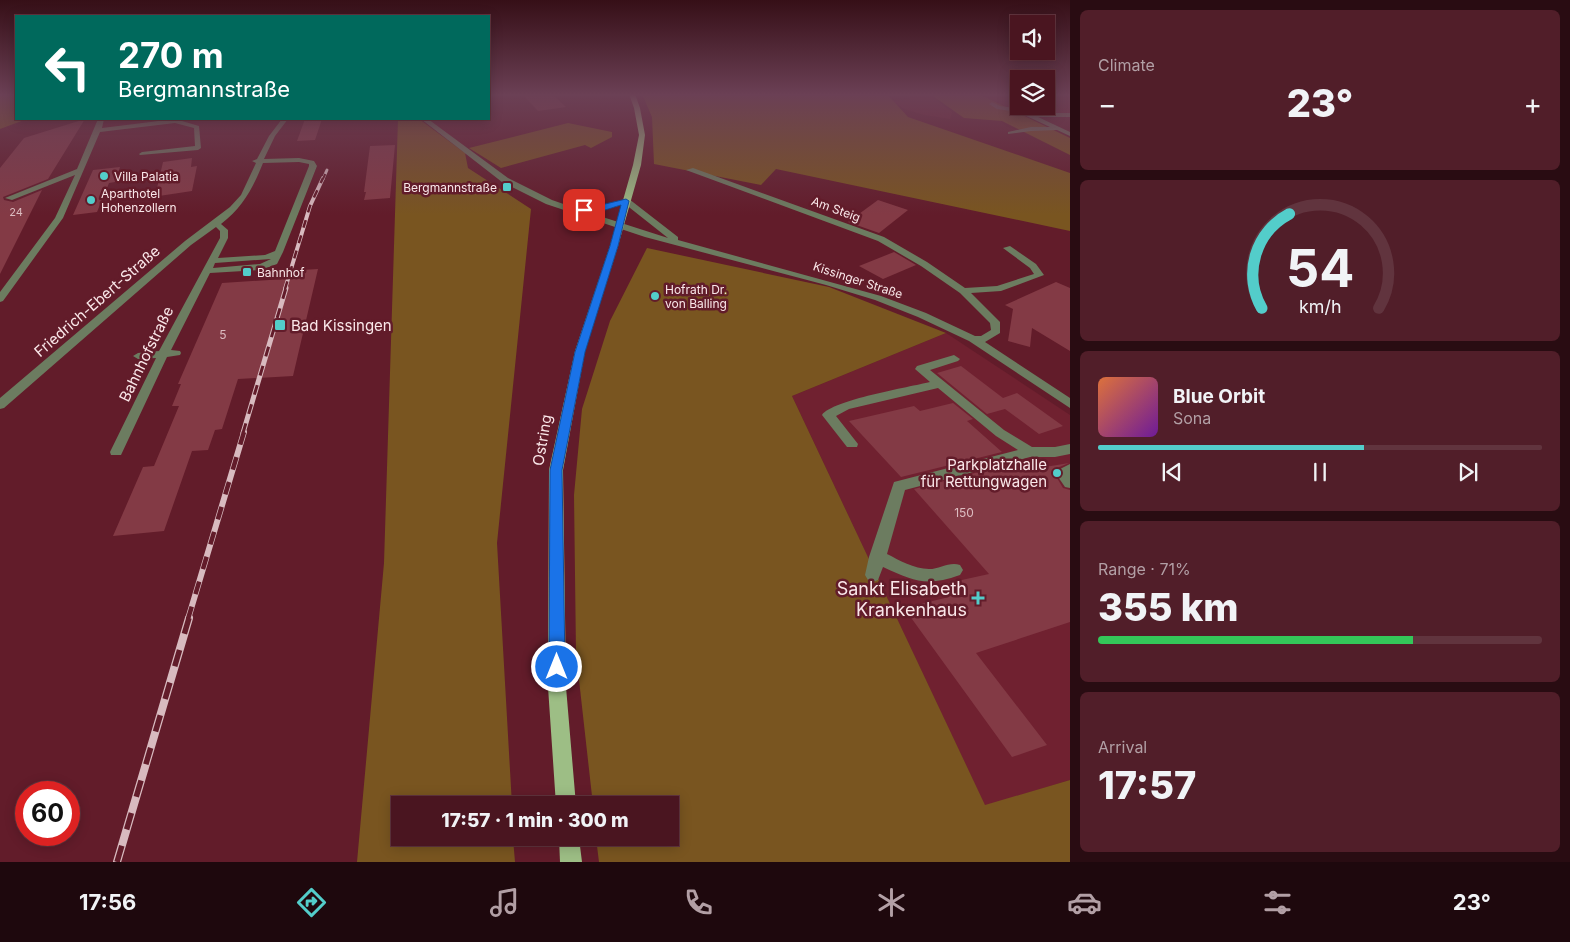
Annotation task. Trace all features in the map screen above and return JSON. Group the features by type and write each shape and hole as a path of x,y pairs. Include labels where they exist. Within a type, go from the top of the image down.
{"main road":[{"name":"Ostring","path":"565,796 557,687 556,470 580,352 620,226 637,165 642,134"},
{"path":"570,846 571,862"}],"street":[{"path":"0,299 59,218 96,134"},
{"path":"142,154 198,148 197,134"},
{"path":"273,134 258,161 248,193 216,223 224,230 224,238 214,257 266,258 281,248"},
{"path":"444,134 505,180 528,193 564,209 620,226"},
{"path":"206,271 261,267 274,262 281,248 313,166 312,162 299,160 258,161"},
{"path":"9,198 80,170"},
{"name":"Am Steig","path":"690,170 881,239 924,264 963,291 995,322 996,331 982,339 973,339"},
{"path":"564,209 600,209 626,201 663,231 683,244"},
{"name":"Friedrich-Ebert-Straße","path":"0,405 188,243 216,223"},
{"name":"Kissinger Straße","path":"620,226 821,280 878,298 954,329 973,339 1070,404"},
{"path":"963,291 998,289 1039,275 1033,266 1007,248"},
{"name":"Bahnhofstraße","path":"116,452 170,354 198,294 206,271 214,257"},
{"path":"138,356 170,354"},
{"path":"954,359 921,369 1000,433 1030,452"},
{"path":"852,444 828,415 846,406 940,384"},
{"path":"873,575 899,486 1030,452 1055,452 1070,449"},
{"path":"1070,469 1063,474 1070,483"},
{"path":"877,557 913,573 929,576 955,570"}],"shaded area":[{"path":"398,134 440,134 465,153 468,168 531,209 497,543 511,796 391,796 391,846 514,846 515,862 357,862 384,563"},
{"path":"524,134 612,134 612,137 591,148 585,145 501,168 469,148"},
{"path":"653,134 958,134 1070,173 1070,231 776,169 761,185 654,164"},
{"path":"1028,134 1062,134 1070,138 1070,155"},
{"path":"647,248 829,287 946,333 792,396 985,805 1070,780 1070,862 599,862 597,846 679,846 679,796 592,796 576,653 574,495 582,409 610,321"},
{"name":"Sankt Elisabeth Krankenhaus","path":"946,333 1070,415 1070,780 985,806 792,396"}],"building":[{"path":"36,134 76,134 48,179 3,197 4,200 13,202 42,190 0,274 0,168 24,138"},
{"path":"299,134 317,134 315,140 297,141"},
{"path":"395,145 390,198 364,200 370,146"},
{"path":"192,158 191,167 197,166 192,191 159,196 161,187 157,188 163,162"},
{"path":"120,167 115,182 109,183 97,212 73,215 93,170"},
{"path":"878,200 908,210 879,233 848,222"},
{"path":"894,252 916,265 883,279 859,266"},
{"path":"318,269 293,376 238,379 222,429 215,430 208,450 192,451 164,531 113,536 143,467 154,466 179,406 172,406 181,384 178,384 222,283 300,278 302,270"},
{"path":"1056,282 1070,288 1070,351 1032,328 1030,347 1008,341 1013,309 1005,305"},
{"path":"961,366 1003,398 1017,393 1063,426 1039,434 1005,409 987,414 937,373"},
{"path":"953,403 973,419 967,421 1002,452 901,477 849,421 914,406 920,411"},
{"path":"1029,459 1039,468 1069,463 1057,468 1054,473 1063,488 1070,490 1070,622 976,653 1047,745 1012,757 904,608 949,597 939,585 989,574 914,489"}],"railway":[{"path":"323,179 327,170"},
{"path":"285,289 310,206 323,178"},
{"path":"243,433 286,288"},
{"path":"188,619 244,432"},
{"path":"117,862 189,618"}],"place":[{"name":"Villa Palatia","path":"104,176"},
{"name":"Bergmannstraße","path":"507,187"},
{"name":"Aparthotel Hohenzollern","path":"91,200"},
{"name":"Bahnhof","path":"247,272"},
{"name":"Hofrath Dr. von Balling","path":"655,296"},
{"name":"Bad Kissingen","path":"280,325"},
{"name":"Parkplatzhalle für Rettungwagen","path":"1057,473"},
{"name":"Sankt Elisabeth Krankenhaus","path":"978,598"}],"route":[{"path":"557,667 556,470 580,352 614,246 626,201 600,209 584,210"}]}
